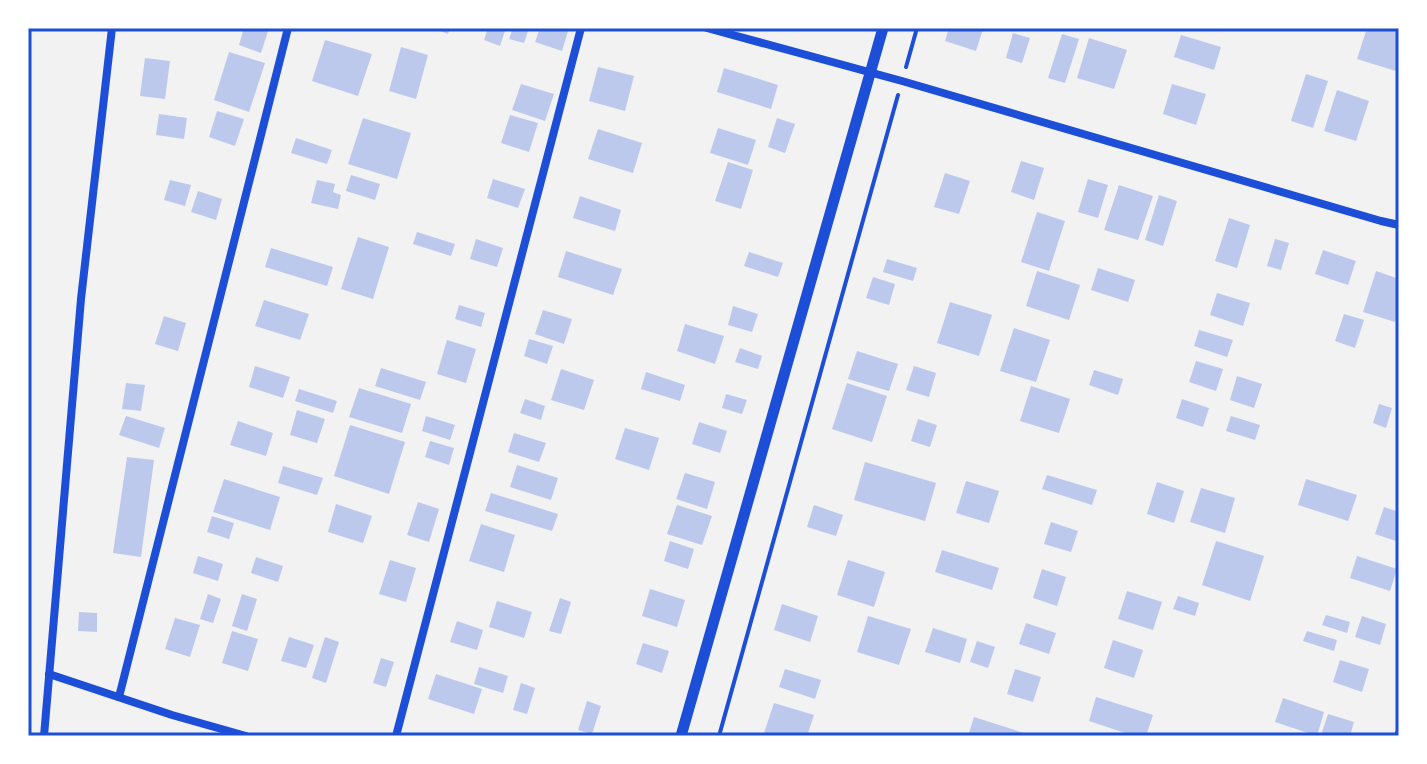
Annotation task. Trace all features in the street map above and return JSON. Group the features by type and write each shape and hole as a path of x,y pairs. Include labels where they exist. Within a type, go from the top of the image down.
{"street":[{"path":"44,736 81,299 112,28"},
{"path":"119,697 288,28"},
{"path":"396,736 581,28"},
{"path":"707,28 871,72 1399,225"},
{"path":"681,736 883,28"},
{"path":"49,674 246,736"}],"path":[{"path":"719,736 917,28"}],"building":[{"path":"244,28 269,28 261,53 239,45"},
{"path":"432,28 450,28 448,34"},
{"path":"488,28 506,28 500,46 484,40"},
{"path":"513,28 529,28 524,43 509,39"},
{"path":"540,28 569,28 562,51 535,42"},
{"path":"949,28 983,29 976,51 945,41"},
{"path":"1367,28 1399,28 1399,72 1357,59"},
{"path":"1013,33 1030,38 1022,63 1006,58"},
{"path":"1062,34 1079,39 1065,83 1048,78"},
{"path":"1181,35 1221,47 1214,70 1174,57"},
{"path":"1089,38 1127,50 1114,89 1077,78"},
{"path":"325,40 372,54 358,96 312,81"},
{"path":"401,47 428,55 416,99 389,91"},
{"path":"229,52 265,63 249,112 214,100"},
{"path":"145,58 170,61 165,99 140,96"},
{"path":"598,67 634,76 625,111 589,101"},
{"path":"724,68 778,85 771,109 717,92"},
{"path":"1306,74 1328,81 1313,128 1291,121"},
{"path":"521,84 554,94 545,121 512,110"},
{"path":"1172,84 1206,94 1196,125 1163,114"},
{"path":"1337,90 1369,101 1356,141 1324,131"},
{"path":"217,111 244,119 235,146 209,137"},
{"path":"159,114 187,118 184,139 156,135"},
{"path":"510,115 538,123 529,152 501,143"},
{"path":"363,118 411,133 397,179 348,164"},
{"path":"777,118 795,124 785,153 768,147"},
{"path":"718,128 756,140 748,165 710,153"},
{"path":"598,129 642,143 633,173 588,159"},
{"path":"296,138 332,150 327,164 291,153"},
{"path":"1021,161 1044,168 1034,200 1011,192"},
{"path":"728,162 753,170 741,209 715,201"},
{"path":"945,173 970,181 959,214 934,207"},
{"path":"351,175 380,184 375,200 346,191"},
{"path":"493,179 525,189 518,208 487,198"},
{"path":"1088,179 1108,185 1098,218 1078,212"},
{"path":"170,180 191,185 185,206 164,200"},
{"path":"317,180 335,184 333,192 341,195 338,209 311,203"},
{"path":"1119,185 1153,196 1138,240 1104,230"},
{"path":"198,191 222,199 216,220 191,212"},
{"path":"1159,195 1177,201 1163,246 1145,240"},
{"path":"580,196 621,210 615,231 573,218"},
{"path":"1037,212 1065,221 1049,271 1021,262"},
{"path":"1229,218 1250,225 1237,268 1215,261"},
{"path":"417,232 455,244 451,256 413,244"},
{"path":"358,237 389,247 373,299 341,289"},
{"path":"476,239 503,248 497,267 470,259"},
{"path":"1275,239 1289,243 1281,270 1267,266"},
{"path":"271,248 333,267 327,286 265,267"},
{"path":"1323,250 1356,261 1348,285 1315,274"},
{"path":"566,251 622,269 613,295 558,277"},
{"path":"749,252 783,263 778,277 744,266"},
{"path":"887,259 917,268 913,281 883,272"},
{"path":"1098,268 1135,280 1128,302 1091,290"},
{"path":"1037,271 1080,285 1069,320 1026,306"},
{"path":"1376,271 1399,279 1399,310 1395,322 1363,312"},
{"path":"873,277 895,284 889,305 866,298"},
{"path":"1217,293 1250,303 1243,326 1210,315"},
{"path":"264,300 309,314 300,340 255,326"},
{"path":"950,302 992,315 979,356 937,343"},
{"path":"459,305 485,313 481,327 455,319"},
{"path":"733,306 758,314 752,332 728,325"},
{"path":"543,310 572,319 564,344 535,334"},
{"path":"1344,314 1364,320 1355,348 1335,341"},
{"path":"164,316 186,323 178,351 155,344"},
{"path":"685,324 724,336 715,364 677,351"},
{"path":"1014,328 1050,340 1036,382 1000,371"},
{"path":"1199,330 1233,340 1227,357 1194,346"},
{"path":"529,339 553,346 547,364 524,356"},
{"path":"447,340 476,349 466,383 437,374"},
{"path":"740,348 762,356 758,369 735,362"},
{"path":"857,351 898,364 889,391 848,379"},
{"path":"1196,361 1223,369 1216,391 1189,382"},
{"path":"255,366 290,377 283,398 249,387"},
{"path":"914,366 936,373 929,397 906,390"},
{"path":"381,368 426,382 420,400 375,386"},
{"path":"561,369 594,380 584,410 551,400"},
{"path":"1094,370 1123,379 1118,395 1089,385"},
{"path":"646,372 685,385 680,401 641,389"},
{"path":"1237,376 1262,384 1254,408 1230,400"},
{"path":"126,383 145,385 141,411 122,409"},
{"path":"847,383 887,396 872,442 832,429"},
{"path":"1031,386 1070,399 1059,433 1020,421"},
{"path":"359,388 411,404 402,433 349,417"},
{"path":"299,389 337,401 333,413 295,401"},
{"path":"726,394 747,400 742,414 722,408"},
{"path":"525,399 545,406 541,420 520,413"},
{"path":"1182,399 1209,408 1203,427 1176,418"},
{"path":"1379,404 1392,408 1386,428 1373,423"},
{"path":"297,410 325,419 317,443 290,435"},
{"path":"126,416 165,428 159,448 119,435"},
{"path":"426,416 455,425 450,440 422,431"},
{"path":"1231,416 1260,425 1255,440 1226,431"},
{"path":"918,419 937,425 930,447 911,441"},
{"path":"238,421 273,433 266,456 230,445"},
{"path":"699,422 727,431 720,453 692,444"},
{"path":"350,425 405,442 389,494 334,476"},
{"path":"625,428 659,438 649,470 615,459"},
{"path":"514,433 546,443 539,462 508,452"},
{"path":"430,441 454,448 449,465 425,457"},
{"path":"127,457 154,460 141,557 113,553"},
{"path":"865,462 936,483 925,521 854,500"},
{"path":"517,465 558,478 551,500 510,487"},
{"path":"283,466 323,478 317,495 278,483"},
{"path":"685,473 715,482 707,509 676,499"},
{"path":"1047,475 1097,490 1092,505 1042,489"},
{"path":"224,479 280,497 270,530 213,512"},
{"path":"1306,479 1357,495 1348,521 1298,505"},
{"path":"966,481 999,491 989,523 956,513"},
{"path":"1157,482 1184,491 1174,523 1147,514"},
{"path":"1201,488 1235,498 1225,533 1190,522"},
{"path":"491,493 558,514 552,531 485,511"},
{"path":"418,502 439,509 429,542 407,535"},
{"path":"336,504 372,516 363,543 328,532"},
{"path":"677,505 712,516 702,545 667,534"},
{"path":"814,505 843,515 836,536 807,527"},
{"path":"1384,507 1399,512 1399,542 1375,534"},
{"path":"212,516 234,523 229,539 207,532"},
{"path":"1051,522 1078,531 1071,552 1044,544"},
{"path":"481,524 515,535 504,572 469,561"},
{"path":"670,541 694,549 688,569 664,561"},
{"path":"1216,541 1264,556 1250,601 1202,585"},
{"path":"942,550 999,568 992,590 935,572"},
{"path":"198,556 223,564 218,581 193,573"},
{"path":"1357,556 1397,569 1390,591 1350,578"},
{"path":"256,557 283,566 278,582 251,573"},
{"path":"390,560 416,568 406,602 379,594"},
{"path":"848,560 885,572 874,607 837,595"},
{"path":"1042,569 1066,577 1057,606 1033,598"},
{"path":"650,589 685,600 677,627 642,616"},
{"path":"1127,591 1162,602 1153,630 1118,619"},
{"path":"208,594 221,599 213,623 200,619"},
{"path":"242,594 257,599 247,631 232,626"},
{"path":"1178,596 1199,603 1195,616 1173,609"},
{"path":"560,598 571,602 561,634 549,631"},
{"path":"497,601 532,612 524,638 489,627"},
{"path":"782,604 818,616 810,642 774,630"},
{"path":"79,612 97,613 97,632 78,631"},
{"path":"1326,615 1350,622 1347,633 1322,625"},
{"path":"868,616 911,629 899,665 857,652"},
{"path":"1362,616 1386,624 1380,645 1355,637"},
{"path":"175,618 200,625 190,657 165,649"},
{"path":"457,621 483,630 477,650 450,642"},
{"path":"1026,623 1056,633 1049,654 1019,644"},
{"path":"933,628 967,639 960,663 925,652"},
{"path":"232,631 258,639 248,671 222,663"},
{"path":"1307,631 1337,640 1334,651 1303,641"},
{"path":"289,637 314,645 306,668 281,661"},
{"path":"325,637 339,642 326,683 312,678"},
{"path":"1113,640 1143,650 1134,678 1104,668"},
{"path":"977,641 995,647 988,668 970,662"},
{"path":"643,643 669,651 662,673 636,664"},
{"path":"381,658 394,662 386,687 373,683"},
{"path":"1340,660 1369,669 1362,692 1333,682"},
{"path":"479,667 508,676 503,693 474,684"},
{"path":"785,669 821,680 815,699 779,687"},
{"path":"1015,669 1041,677 1033,702 1007,694"},
{"path":"436,674 482,689 474,714 428,699"},
{"path":"521,683 535,688 527,714 513,710"},
{"path":"1096,697 1153,715 1146,736 1134,736 1089,721"},
{"path":"1283,698 1324,712 1317,736 1275,722"},
{"path":"587,701 601,706 592,734 578,730"},
{"path":"774,703 814,715 807,736 763,736"},
{"path":"1328,714 1354,722 1350,736 1321,735"},
{"path":"974,717 1024,733 1023,736 968,736"}]}
